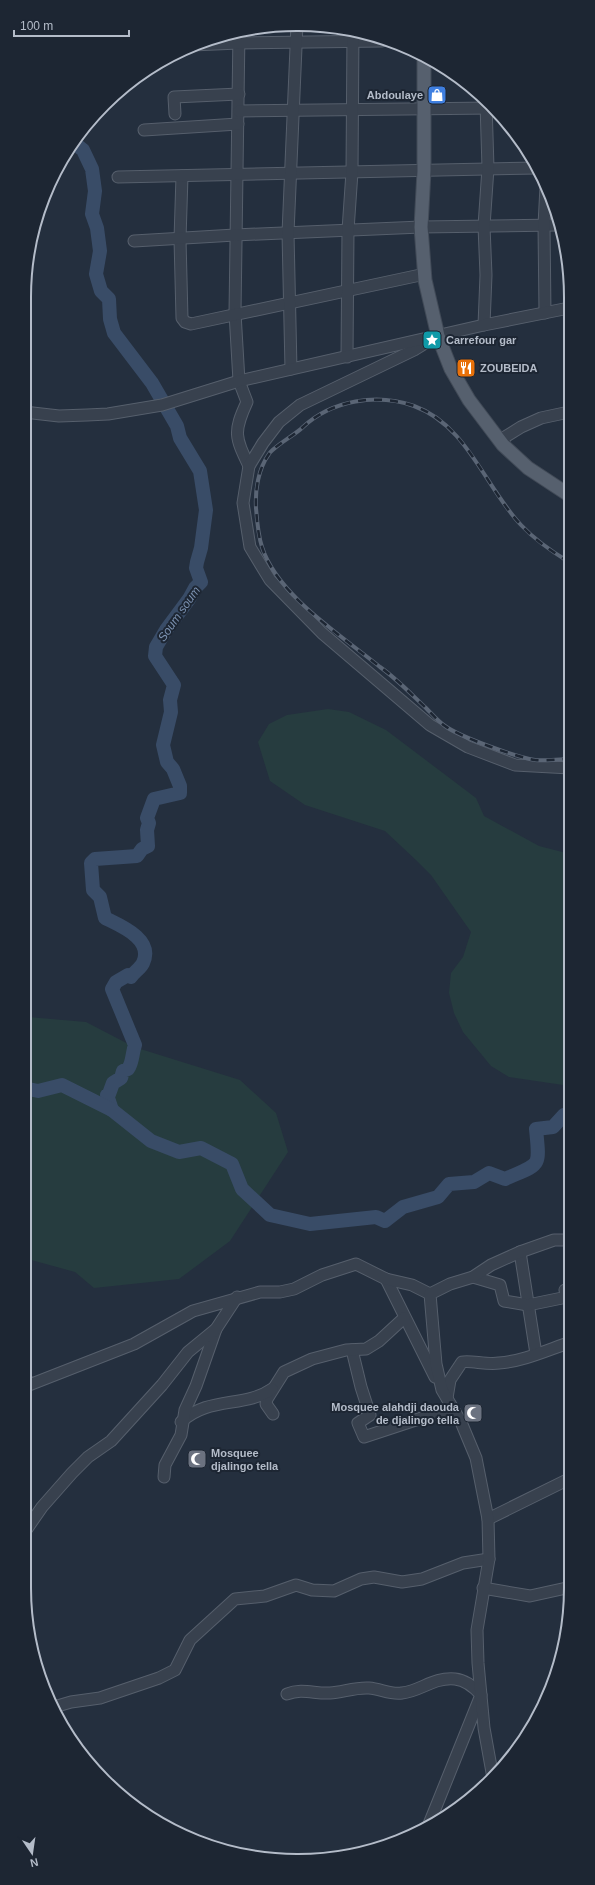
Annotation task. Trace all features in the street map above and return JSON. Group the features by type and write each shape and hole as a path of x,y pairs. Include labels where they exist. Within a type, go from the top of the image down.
{"main road":[{"path":"424,63 424,171 421,227 425,274 437,336 451,369 469,400 503,445 528,468 564,492"}],"street":[{"path":"290,369 288,233 292,173 297,31"},
{"path":"347,357 348,230 352,172 352,37"},
{"path":"239,38 235,313 239,381 247,402 238,422 237,442 249,466"},
{"path":"218,43 371,41"},
{"path":"175,114 174,97 239,94"},
{"path":"239,111 424,110 483,106"},
{"path":"484,325 486,275 484,226 488,168 488,111"},
{"path":"144,130 238,124"},
{"path":"118,177 530,168"},
{"path":"182,176 180,239 182,318 185,322 191,324 235,313 425,274"},
{"path":"545,199 544,225 545,313"},
{"path":"134,241 421,227 554,225"},
{"path":"31,413 59,416 108,414 167,403 239,381 484,325 564,309"},
{"path":"437,336 414,350 300,405 279,422 263,443 249,466 243,503 250,547 270,580 322,633 430,725 468,747 515,765 564,768"},
{"path":"503,445 506,437 521,427 541,418 564,413"},
{"path":"430,1294 450,1284 473,1277 491,1265 520,1252 554,1240 564,1240"},
{"path":"520,1252 536,1354"},
{"path":"31,1385 134,1344 193,1311 260,1292 280,1292 294,1289 322,1275 356,1264 386,1279 412,1285 430,1294"},
{"path":"473,1277 500,1285 504,1301 528,1305 564,1298"},
{"path":"386,1279 404,1318 447,1399 461,1422 476,1458 488,1519 489,1559 476,1630 484,1728 492,1770"},
{"path":"430,1294 436,1364 447,1399"},
{"path":"31,1523 42,1507 72,1473 88,1457 111,1441 162,1384 188,1352 216,1329 237,1298"},
{"path":"273,1414 266,1404 267,1398 284,1372 312,1359 346,1350 366,1348 372,1345 404,1318"},
{"path":"164,1477 165,1465 181,1435 181,1422 211,1347 216,1329"},
{"path":"447,1399 450,1380 461,1362 466,1361 481,1364 502,1363 564,1344"},
{"path":"352,1350 361,1387 370,1415 358,1423 364,1436 447,1399"},
{"path":"181,1422 188,1416 207,1406 262,1395 272,1389"},
{"path":"488,1519 564,1481"},
{"path":"58,1706 71,1702 100,1698 159,1678 175,1670 190,1640 235,1599 265,1596 296,1585 312,1590 334,1591 361,1578 374,1577 402,1582 422,1579 463,1563 489,1559"},
{"path":"483,1588 530,1596 564,1589"},
{"path":"287,1694 300,1691 329,1693 362,1688 402,1693 410,1692 427,1683 454,1679 468,1683 481,1695"},
{"path":"432,1818 481,1695"}],"green space":[{"path":"328,709 349,712 386,730 476,798 484,816 539,846 564,852 564,1085 509,1077 491,1066 463,1032 454,1013 449,993 451,973 463,957 471,932 431,875 385,831 305,805 270,781 258,742 269,724 287,715"},
{"path":"31,1017 86,1022 134,1047 240,1080 276,1113 288,1152 230,1241 179,1279 94,1288 75,1272 31,1260"}],"waterway":[{"name":"Soum soum","path":"78,146 83,150 92,169 95,191 92,214 97,228 100,251 96,274 101,291 109,299 110,319 114,333 152,383 177,426 180,438 200,471 206,510 201,548 196,568 201,582 195,588 189,599 166,630 156,647 155,656 174,685 170,700 171,712 163,745 167,762 173,769 180,786 180,793 154,799 147,818 149,823 147,830 148,846 142,849 137,856 95,859 91,863 93,890 100,897 105,918 134,934 144,947 145,955 142,965 134,974 131,977 128,975 116,982 112,989 135,1045 130,1066 128,1069 123,1071 121,1078 113,1083 109,1094 107,1095 112,1110"},
{"path":"31,1090 38,1091 62,1085 112,1110 151,1141 179,1152 201,1148 232,1164 242,1189 270,1215 310,1224 376,1217 385,1221 403,1207 438,1197 449,1184 474,1182 489,1173 505,1179 526,1170 536,1163 538,1151 536,1129 553,1127 564,1115"}],"railway":[{"path":"564,559 532,536 521,525 508,510 474,458 448,427 432,415 414,406 400,402 370,400 341,405 327,410 280,444 269,454 262,466 256,494 256,508 262,547 270,565 281,582 296,598 330,628 392,676 445,726 463,736 515,755 535,760 564,759"}],"place":[{"name":"Abdoulaye","path":"437,95"},
{"name":"Carrefour gar","path":"432,340"},
{"name":"ZOUBEIDA","path":"466,368"},
{"name":"Mosquee alahdji daouda de djalingo tella","path":"473,1413"},
{"name":"Mosquee djalingo tella","path":"197,1459"}]}
